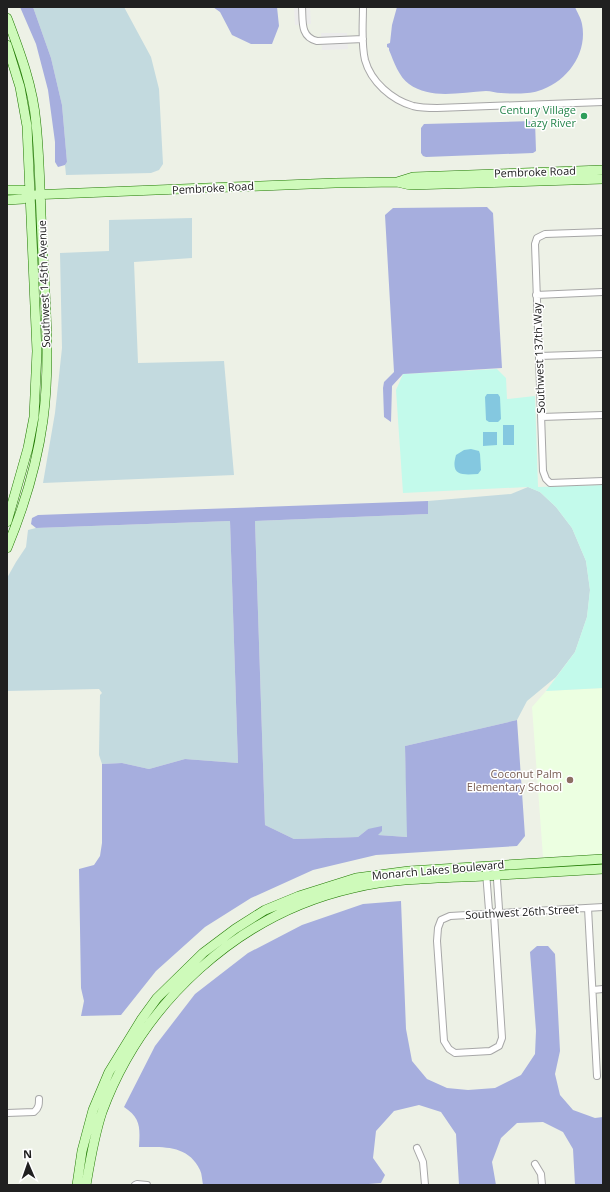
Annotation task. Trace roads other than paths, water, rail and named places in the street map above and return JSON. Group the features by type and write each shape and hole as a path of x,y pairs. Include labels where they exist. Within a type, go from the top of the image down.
{"street":[{"path":"302,7 303,25 306,35 314,40 363,39"},
{"path":"363,7 363,39 366,61 370,70 384,90 402,102 414,106 437,108 603,102"},
{"name":"Southwest 145th Avenue","path":"7,18 27,126 36,351 34,417 28,448 7,522"},
{"name":"Southwest 145th Avenue","path":"7,548 18,520 38,452 46,392 47,346 41,195 36,122 29,83 10,40"},
{"name":"Pembroke Road","path":"396,182 413,177 603,170"},
{"name":"Pembroke Road","path":"7,200 23,199 30,195 335,183 396,182 410,185 603,179"},
{"name":"Pembroke Road","path":"7,190 23,190 30,195"},
{"name":"Southwest 137th Way","path":"603,232 545,234 537,238 535,244 543,471 546,479 550,483 603,481"},
{"path":"536,295 603,292"},
{"path":"539,356 603,354"},
{"path":"541,417 603,415"},
{"name":"Monarch Lakes Boulevard","path":"77,1185 82,1151 93,1110 109,1072 141,1020 157,998 203,953 236,929 266,910 299,896 356,878 383,873 603,859"},
{"path":"485,866 489,910 494,914 499,909 496,865"},
{"path":"372,885 372,881 374,879 419,874 431,869"},
{"name":"Monarch Lakes Boulevard","path":"86,1185 91,1152 102,1113 118,1075 148,1026 180,986 210,960 242,936 271,919 303,904 353,888 420,879 603,869"},
{"path":"488,902 499,902"},
{"name":"Southwest 26th Street","path":"494,914 502,1038 499,1046 490,1051 455,1053 448,1049 444,1041 437,941 438,928 441,920 450,916 603,907"},
{"path":"588,908 597,1076"},
{"path":"593,990 603,990"},
{"path":"7,1113 34,1112 37,1110 39,1105 39,1098"},
{"path":"417,1148 423,1162 426,1185"},
{"path":"535,1164 541,1174 542,1185"},
{"path":"136,1184 147,1185"}],"place":[{"name":"Century Village Lazy River","path":"584,116"},
{"name":"Coconut Palm Elementary School","path":"570,780"}]}
